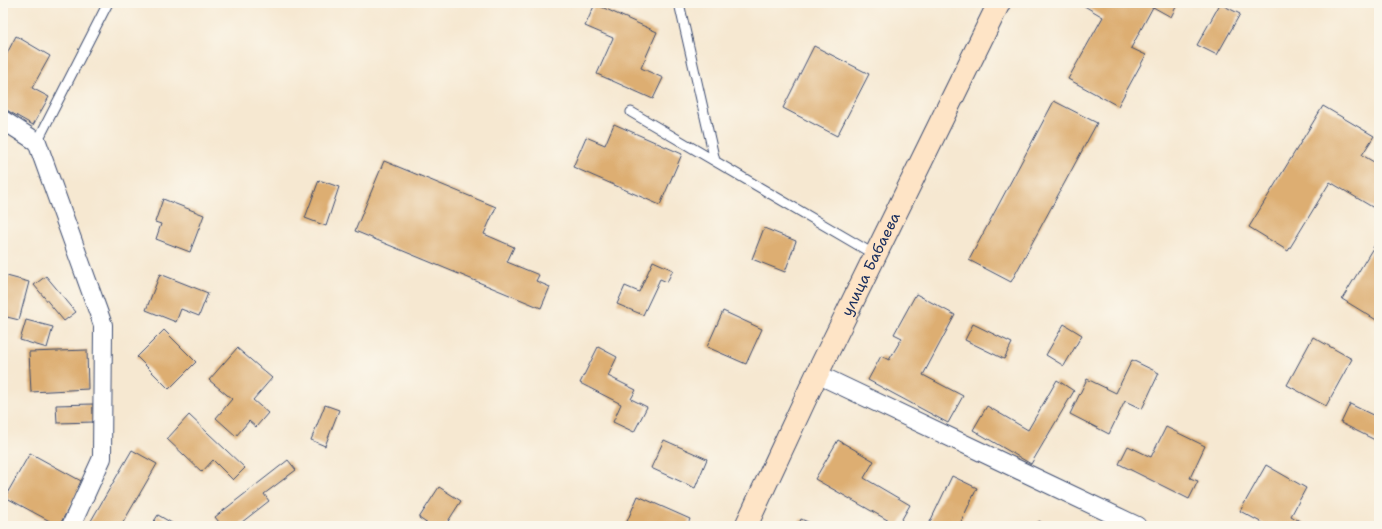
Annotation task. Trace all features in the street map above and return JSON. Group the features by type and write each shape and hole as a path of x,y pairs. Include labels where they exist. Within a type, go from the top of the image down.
{"street":[{"name":"улица Бабаева","path":"746,526 817,374 999,3"},
{"path":"3,120 38,142 103,325 102,458 71,526"},
{"path":"817,374 1137,526"}],"lane":[{"path":"38,142 108,3"},
{"path":"679,3 715,161"},
{"path":"631,112 875,255"}],"building":[{"path":"1081,3 1178,3 1171,17 1153,7 1131,48 1146,55 1118,106 1068,79 1103,17"},
{"path":"595,4 657,32 641,68 663,78 653,99 597,74 613,38 585,26"},
{"path":"1220,4 1240,14 1217,55 1197,45"},
{"path":"16,36 50,56 32,88 49,97 33,125 3,108 3,61"},
{"path":"814,46 869,74 837,136 783,108"},
{"path":"1054,101 1097,123 1011,282 969,260"},
{"path":"1323,106 1374,136 1362,155 1379,165 1379,211 1330,182 1288,251 1249,227"},
{"path":"614,124 682,154 660,205 573,167 586,137 605,145"},
{"path":"384,161 496,207 484,234 514,247 507,262 539,275 536,281 550,287 541,308 355,231"},
{"path":"319,180 339,187 326,226 305,218"},
{"path":"163,199 204,215 190,252 156,239 161,224 155,222"},
{"path":"764,228 796,241 785,272 752,259"},
{"path":"1379,238 1379,320 1378,321 1342,299"},
{"path":"653,261 673,270 667,282 660,279 643,315 617,304 625,286 639,292"},
{"path":"160,274 208,293 199,316 181,309 176,322 146,310"},
{"path":"3,275 29,282 19,320 3,316"},
{"path":"46,276 76,312 64,321 34,285"},
{"path":"916,294 955,315 923,375 963,396 948,423 868,380 881,356 889,360 902,338 894,334"},
{"path":"723,311 762,329 746,364 707,347"},
{"path":"26,320 53,327 47,348 20,340"},
{"path":"973,324 1012,343 1004,359 965,340"},
{"path":"1064,324 1082,335 1064,366 1046,355"},
{"path":"164,330 196,362 169,389 137,357"},
{"path":"1313,337 1352,359 1326,406 1287,385"},
{"path":"598,347 617,357 608,376 636,390 631,399 647,407 634,432 613,422 621,404 580,383"},
{"path":"237,348 272,378 253,400 268,413 256,427 249,421 236,436 216,418 232,399 209,380"},
{"path":"87,350 88,389 31,392 29,352"},
{"path":"1132,360 1159,373 1142,409 1125,401 1109,434 1070,414 1087,379 1116,393"},
{"path":"1057,380 1074,391 1031,464 973,430 987,406 1028,430"},
{"path":"93,404 94,422 57,423 56,405"},
{"path":"1350,404 1379,418 1379,442 1341,423"},
{"path":"325,405 339,410 325,446 311,440"},
{"path":"189,415 245,468 233,480 213,460 202,472 167,439"},
{"path":"1166,427 1205,446 1190,478 1198,481 1189,499 1119,464 1128,446 1151,457"},
{"path":"664,440 707,459 695,488 651,468"},
{"path":"838,440 874,461 864,478 910,505 898,526 815,479"},
{"path":"132,450 157,464 121,526 88,526"},
{"path":"30,453 83,482 59,526 5,497"},
{"path":"288,460 296,470 264,494 269,501 237,526 222,526 215,517"},
{"path":"1266,465 1306,488 1291,516 1308,526 1268,526 1240,511"},
{"path":"952,476 977,488 959,526 928,526"},
{"path":"439,487 461,501 445,526 431,526 419,518"},
{"path":"638,496 690,519 687,526 625,526"},
{"path":"158,515 177,526 151,526"},
{"path":"801,519 817,526 798,526"},
{"path":"1039,521 1048,526 1036,526"}]}
